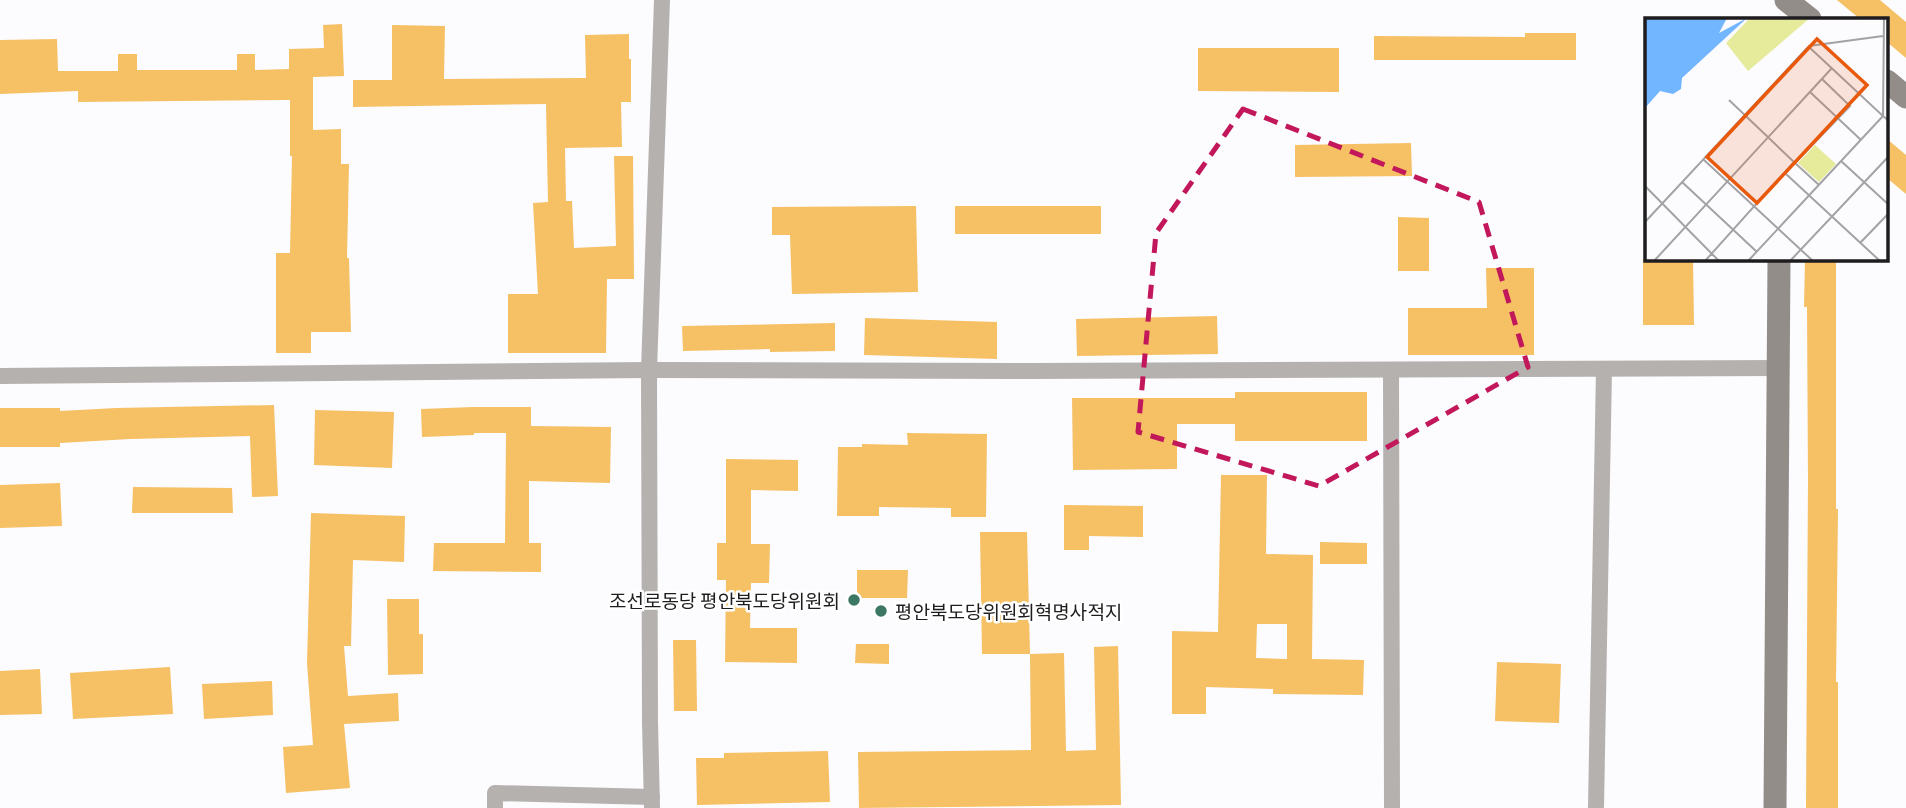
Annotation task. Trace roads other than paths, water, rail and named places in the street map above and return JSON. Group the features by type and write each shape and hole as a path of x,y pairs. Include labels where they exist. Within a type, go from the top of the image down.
{"street":[{"path":"495,808 495,793 652,802 649,370 662,0"},
{"path":"1778,0 1778,18"},
{"path":"1786,0 1809,18"},
{"path":"1888,82 1906,97"},
{"path":"1775,808 1779,261"},
{"path":"0,376 649,370 1779,368"},
{"path":"1596,808 1604,369"},
{"path":"1391,370 1392,808"}],"place":[{"name":"조선로동당 평안북도당위원회","path":"854,600"},
{"name":"평안북도당위원회혁명사적지","path":"881,611"}]}
